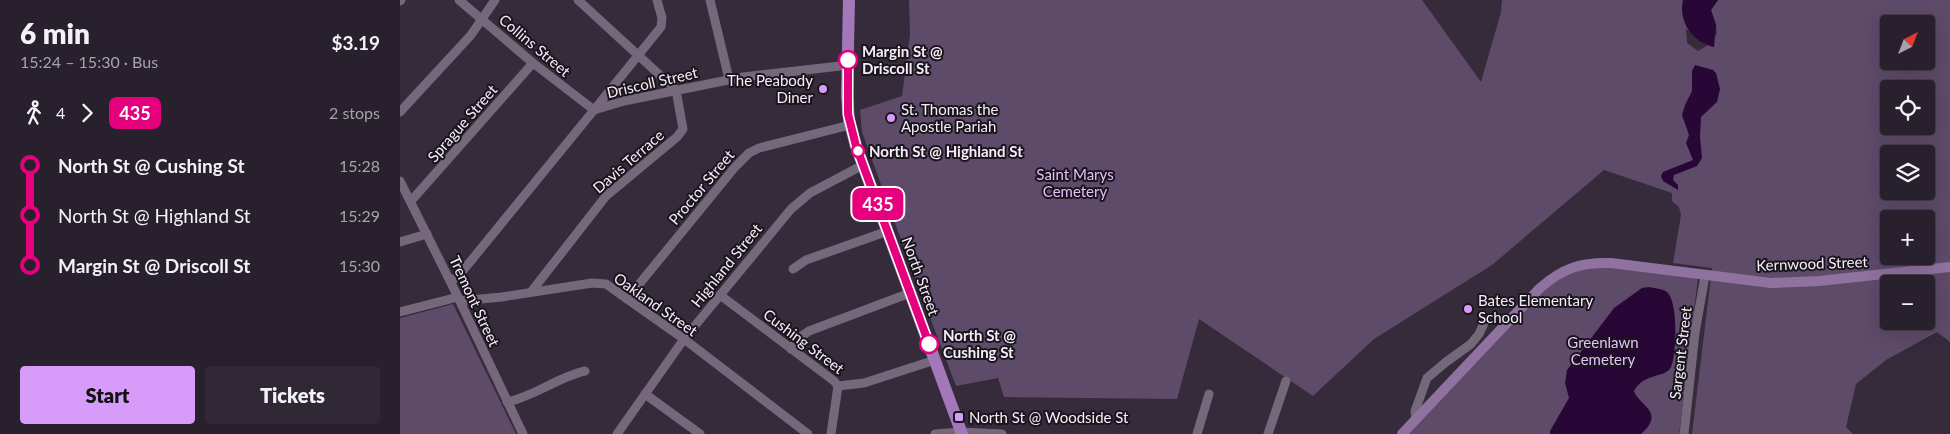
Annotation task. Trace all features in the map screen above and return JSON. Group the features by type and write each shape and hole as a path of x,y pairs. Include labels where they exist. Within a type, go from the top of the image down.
{"highway":[{"name":"North Street","path":"849,0 847,96 851,127 962,433"}],"main road":[{"name":"Kernwood Street","path":"1402,434 1528,300 1558,273 1576,266 1595,262 1619,264 1771,283 1828,280 1950,267"}],"street":[{"name":"Collins Street","path":"459,0 533,63 594,110"},
{"path":"400,112 464,44 495,0"},
{"path":"578,0 676,90"},
{"path":"594,110 661,28 662,18 657,0"},
{"path":"710,0 729,80"},
{"name":"Sprague Street","path":"411,201 533,63"},
{"name":"Driscoll Street","path":"451,282 461,273 594,110 624,101 729,80 849,65"},
{"name":"Davis Terrace","path":"531,292 606,196 681,133 682,124 676,90"},
{"name":"Proctor Street","path":"628,299 748,153 768,146 851,127"},
{"name":"Highland Street","path":"617,434 684,339 796,203 863,164"},
{"name":"Tremont Street","path":"400,181 451,282 522,434"},
{"path":"793,269 799,262 888,231"},
{"path":"400,242 427,234"},
{"name":"Sargent Street","path":"1684,434 1705,276"},
{"name":"Oakland Street","path":"400,312 459,299 602,283 684,339 808,434"},
{"path":"791,349 799,338 809,331 910,293"},
{"name":"Cushing Street","path":"720,295 838,386 864,383 935,360"},
{"path":"1416,420 1415,411 1428,378 1471,344 1479,334 1486,319"},
{"path":"507,402 532,394 575,373 586,372"},
{"path":"1268,434 1286,381"},
{"path":"831,434 838,386"},
{"path":"645,394 700,434"},
{"path":"1197,434 1209,394"},
{"path":"936,434 1002,434"}],"green space":[{"name":"Saint Marys Cemetery","path":"909,0 1422,0 1481,82 1501,12 1502,0 1683,0 1684,19 1689,31 1686,29 1687,43 1698,51 1708,45 1717,34 1711,10 1718,0 1950,0 1950,342 1937,332 1886,360 1856,384 1846,427 1853,434 1692,434 1712,268 1673,263 1681,215 1679,207 1672,201 1672,193 1604,170 1492,265 1374,339 1313,396 1199,319 1177,399 1004,397 998,378 956,386 862,132 860,110 902,96 910,35"},
{"name":"Greenlawn Cemetery","path":"1600,265 1698,278 1679,434 1406,434 1552,282 1575,269"},
{"path":"453,304 516,434 400,434 400,318"}],"shaded area":[{"path":"1683,0 1718,0 1711,10 1716,25 1714,47 1700,41 1689,30 1683,16"},
{"path":"1695,65 1713,70 1716,73 1720,89 1717,102 1701,117 1702,158 1697,166 1674,175 1673,180 1678,185 1678,190 1663,181 1661,176 1663,172 1693,160 1686,143 1689,135 1682,115 1692,91 1692,71"},
{"path":"1649,287 1665,291 1671,297 1675,316 1675,328 1671,367 1664,373 1643,381 1634,391 1651,414 1648,426 1641,434 1550,434 1569,398 1565,383 1567,370 1614,308 1642,288"}],"bus line":[{"name":"435","path":"848,60 847,96 850,125 929,344"}],"place":[{"name":"Margin St @ Driscoll St","path":"848,60"},
{"name":"The Peabody Diner","path":"823,89"},
{"name":"St. Thomas the Apostle Pariah","path":"891,118"},
{"name":"North St @ Highland St","path":"858,151"},
{"name":"Bates Elementary School","path":"1468,309"},
{"name":"North St @ Cushing St","path":"929,344"},
{"name":"North St @ Woodside St","path":"959,417"}]}
